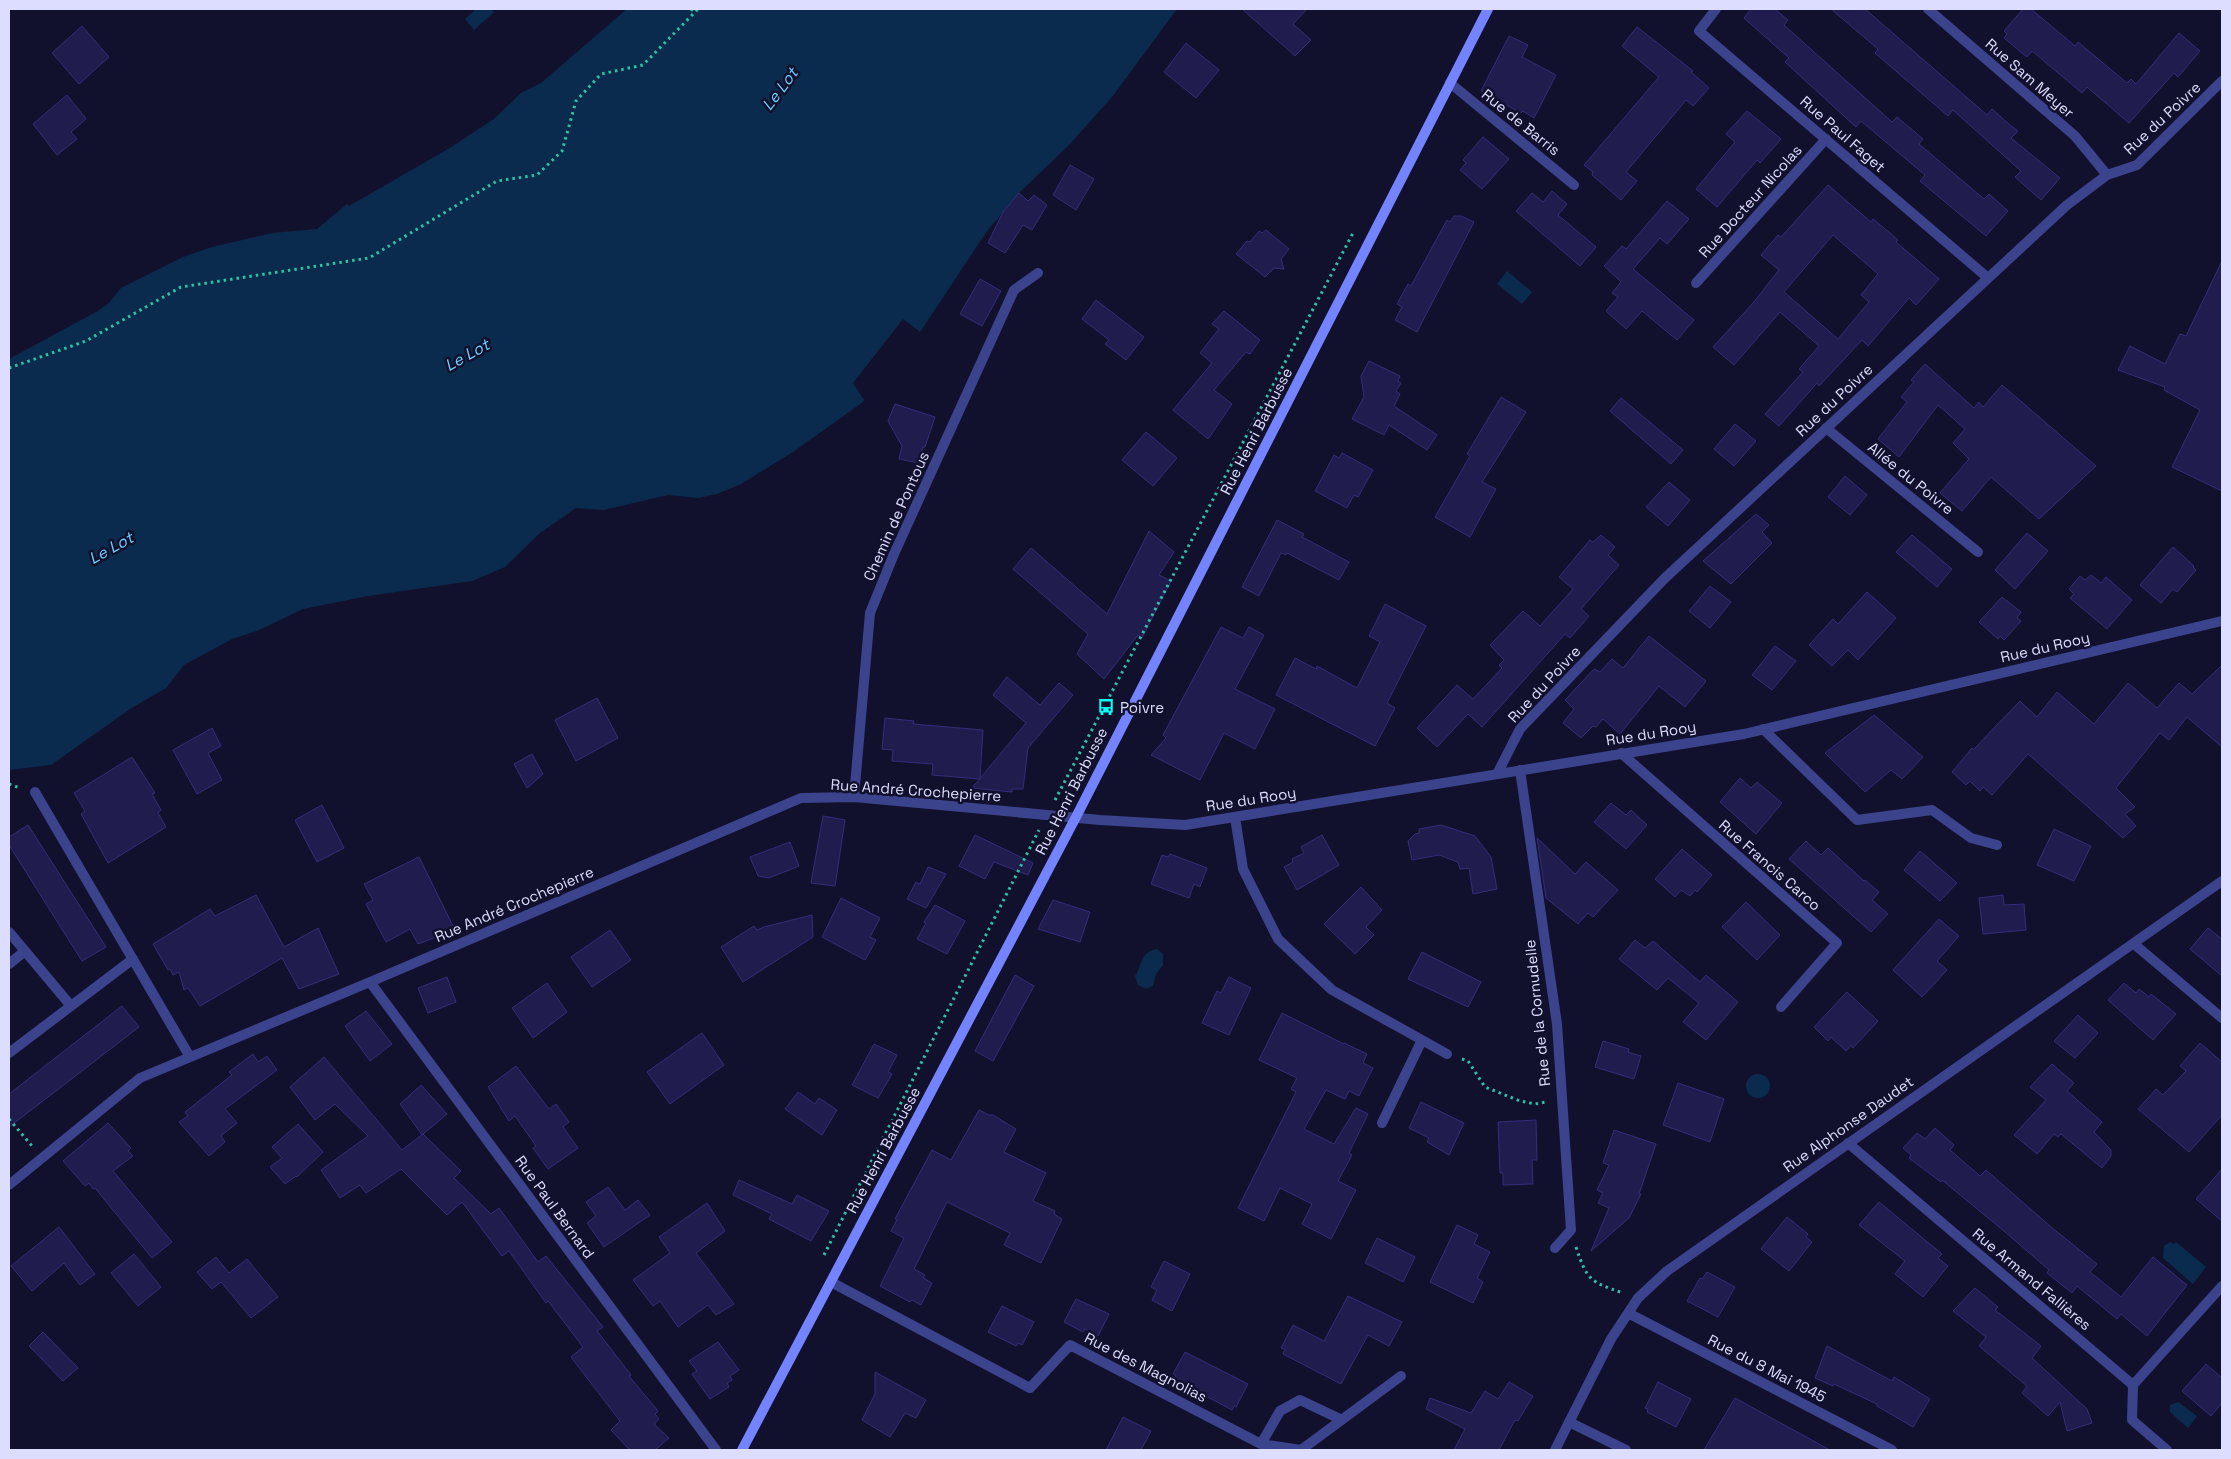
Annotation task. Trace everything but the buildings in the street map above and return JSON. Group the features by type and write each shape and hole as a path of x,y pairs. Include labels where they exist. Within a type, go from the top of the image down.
{"main road":[{"name":"Rue Henri Barbusse","path":"742,1450 1076,817 1488,9"}],"street":[{"name":"Rue Paul Faget","path":"1716,9 1699,31 1988,278"},
{"name":"Rue Sam Meyer","path":"1928,9 2074,136 2107,176"},
{"name":"Rue du Poivre","path":"1497,774 1520,729 1665,578 2067,205 2107,176 2136,165 2222,81"},
{"name":"Rue de Barris","path":"1450,83 1574,185"},
{"name":"Rue Docteur Nicolas","path":"1696,283 1826,139"},
{"name":"Chemin de Pontous","path":"854,797 870,613 894,554 1014,290 1038,273"},
{"name":"Allée du Poivre","path":"1826,428 1978,552"},
{"name":"Rue du Rooy","path":"1076,817 1185,825 1763,729 2222,620"},
{"path":"1763,729 1856,820 1932,810 1971,838 1998,845"},
{"name":"Rue Francis Carco","path":"1621,753 1837,944 1781,1007"},
{"name":"Rue de la Cornudelle","path":"1520,770 1556,1024 1571,1230"},
{"path":"35,792 190,1057"},
{"name":"Rue André Crochepierre","path":"9,1185 140,1078 801,798 854,797 1076,817"},
{"path":"1235,817 1243,869 1278,939 1332,990 1447,1054"},
{"name":"Rue Alphonse Daudet","path":"1555,1450 1611,1339 1638,1298 1667,1271 2222,881"},
{"path":"9,932 71,1006"},
{"path":"2134,944 2222,1018"},
{"path":"9,964 25,951"},
{"path":"9,1053 133,959"},
{"name":"Rue Paul Bernard","path":"370,982 716,1450"},
{"path":"1382,1122 1422,1040"},
{"name":"Rue Armand Fallières","path":"1848,1143 2134,1385"},
{"path":"1555,1248 1571,1230"},
{"name":"Rue des Magnolias","path":"831,1282 1030,1388 1070,1345 1262,1444 1301,1450 1340,1419 1401,1376"},
{"path":"2167,1450 2132,1420 2134,1385 2222,1286"},
{"name":"Rue du 8 Mai 1945","path":"1628,1313 1892,1450"},
{"path":"1262,1444 1280,1411 1300,1400 1340,1419"},
{"path":"1569,1422 1626,1450"}],"path":[{"path":"691,9 695,12"},
{"path":"9,368 86,341 181,287 369,258 497,181 537,175 562,151 576,101 601,74 643,65 698,9"},
{"path":"823,1256 1047,814 1356,228"},
{"path":"1447,1054 1468,1061 1485,1086 1507,1097 1535,1104 1562,1098"},
{"path":"9,1118 42,1157"},
{"path":"1571,1230 1588,1276 1595,1283 1638,1298"}],"water":[{"path":"476,9 491,9 494,12 474,30 465,19"},
{"name":"Le Lot","path":"627,9 1177,9 1112,97 1069,145 1019,193 987,231 920,332 903,319 853,383 864,400 863,402 793,452 741,484 717,494 698,498 668,495 604,510 576,508 540,533 505,567 472,581 368,596 303,609 257,631 232,639 184,665 166,688 130,709 51,765 9,770 9,359 96,312 108,304 121,288 183,257 212,247 272,233 317,229 347,204 349,206 448,149 494,119 521,93 541,83"},
{"path":"1507,271 1532,292 1522,304 1497,284"},
{"path":"1157,949 1163,954 1163,965 1156,974 1153,986 1146,989 1138,985 1135,976 1144,956"},
{"path":"1758,1074 1767,1077 1770,1086 1767,1095 1758,1098 1749,1095 1746,1086 1749,1077"},
{"path":"2170,1242 2174,1244 2176,1242 2206,1267 2193,1284 2163,1258 2164,1246"},
{"path":"2178,1402 2197,1416 2188,1428 2170,1412 2170,1405"}],"place":[{"name":"Poivre","path":"1106,707"}]}
